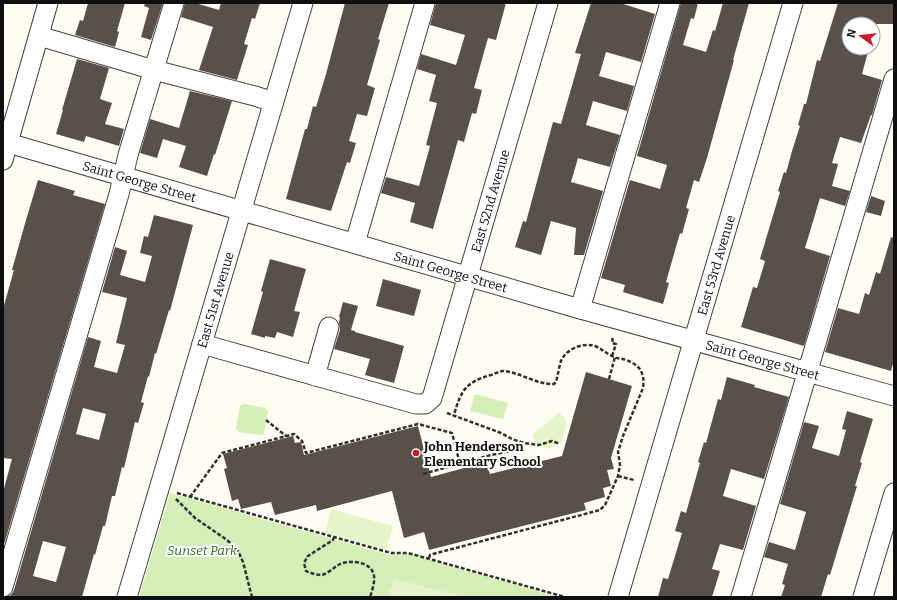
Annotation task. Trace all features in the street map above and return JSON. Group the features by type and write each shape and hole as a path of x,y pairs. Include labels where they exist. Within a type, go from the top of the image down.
{"street":[{"path":"5,151 48,3"},
{"path":"3,587 124,176 128,155 174,3"},
{"name":"East 51st Avenue","path":"127,597 240,211 303,3"},
{"path":"355,243 425,3"},
{"name":"East 52nd Avenue","path":"315,376 416,404 425,404 432,398 548,3"},
{"path":"580,309 670,3"},
{"name":"East 53rd Avenue","path":"618,597 793,3"},
{"path":"38,36 154,70 256,96 273,102"},
{"path":"741,597 894,79"},
{"name":"Saint George Street","path":"5,151 124,176 580,309 894,396"},
{"path":"202,344 315,376 329,327"},
{"path":"863,597 894,493"}],"path":[{"path":"609,379 616,344 612,343 614,335"},
{"path":"429,558 433,554 600,510 605,505 613,489 620,465 618,452 643,388 643,373 636,365 626,360 614,357 594,345 582,345 573,348 562,360 556,382 554,384 502,370 471,383 458,398 454,415"},
{"path":"447,413 501,433 512,439 539,445 552,441 560,444"},
{"path":"266,420 286,436"},
{"path":"190,497 222,454 294,434 302,441 306,453 418,424 452,433 460,464"},
{"path":"423,474 491,455 516,450 524,442"},
{"path":"177,493 391,553 408,553 429,558 565,597"},
{"path":"176,499 191,515 227,540 237,549 243,562 252,597"},
{"path":"334,537 333,540 308,556 304,563 306,571 315,575 323,574 348,562 360,563 370,568 374,575 370,597"}],"green space":[{"path":"475,394 508,403 503,419 470,411"},
{"path":"244,404 265,408 268,411 264,433 262,435 239,432 236,429 240,406"},
{"path":"560,412 567,422 562,442 548,449 539,446 532,435"},
{"name":"Sunset Park","path":"170,493 390,555 408,554 557,597 139,597"},
{"path":"331,509 393,526 386,550 325,533"},
{"path":"394,579 466,597 388,597"}],"building":[{"path":"88,3 125,3 117,31 119,32 115,47 75,35 80,20 83,21"},
{"path":"145,3 163,3 151,40 141,37 149,8 144,6"},
{"path":"185,3 195,3 219,10 221,3 260,3 255,19 252,18 244,44 248,45 237,80 199,70 213,27 181,17"},
{"path":"345,3 389,3 378,39 380,40 367,85 375,88 367,116 357,114 349,141 356,143 350,163 347,162 331,211 286,199 305,129 307,129 313,106 316,107 326,74"},
{"path":"436,3 506,3 496,40 488,38 474,88 482,90 476,114 472,113 464,142 458,140 433,229 410,222 415,203 381,193 386,177 419,186 430,146 426,145 437,103 429,101 436,75 417,69 421,54 456,65 465,35 430,25"},
{"path":"591,3 620,3 655,14 641,62 606,52 599,76 634,86 627,111 593,101 586,125 620,135 610,167 578,158 571,182 603,191 584,255 574,255 576,228 551,221 541,255 515,247 523,221 526,222 553,122 561,124 581,54 575,53"},
{"path":"681,3 698,3 694,19 691,18 683,45 706,52 713,30 715,31 723,3 749,3 707,158 699,182 694,180 686,208 689,209 682,234 680,233 666,282 669,283 663,304 623,292 625,285 601,278 630,180 660,189 667,165 637,156"},
{"path":"838,3 894,3 894,24 881,24 881,16 841,16 841,56 867,56 862,74 882,80 872,115 861,143 840,137 832,163 838,164 832,186 850,191 845,206 820,198 805,248 830,256 804,346 741,327 753,287 757,288 765,261 760,259 780,192 778,191 784,172 786,173 800,126 798,125 804,104 806,104 817,60 820,61"},
{"path":"77,59 109,68 100,99 112,103 105,124 124,129 119,146 86,136 84,142 56,134"},
{"path":"190,91 232,101 207,176 179,167 186,146 163,139 157,158 140,153 150,119 179,128"},
{"path":"38,180 75,191 73,195 105,204 3,548 3,492 12,459 3,458 3,309 14,270 12,270"},
{"path":"871,196 885,201 881,216 866,212"},
{"path":"154,215 193,225 170,311 169,310 156,354 155,353 149,377 148,376 141,402 144,403 138,423 135,422 124,468 122,467 115,496 112,496 105,526 103,526 82,597 7,597 11,595 14,590 88,337 101,341 94,367 117,373 125,345 116,343 127,298 102,292 115,247 127,251 120,275 145,282 152,256 140,253 144,236 148,237","holes":["83,408 106,414 99,440 76,434","43,541 66,547 56,582 33,576"]},
{"path":"891,237 894,238 894,360 891,371 825,352 838,308 859,314 865,293 869,295 876,272 880,274"},
{"path":"270,259 306,269 294,311 300,312 293,337 277,332 275,338 265,336 265,338 251,334 263,292 261,291"},
{"path":"383,279 421,290 414,316 376,306"},
{"path":"343,302 358,306 351,330 404,346 394,383 365,375 370,359 334,349 340,330 339,317"},
{"path":"586,372 632,386 611,458 614,469 607,470 611,486 603,488 605,497 584,503 586,510 429,550 424,532 404,538 392,491 317,511 316,505 275,515 271,502 241,509 238,499 232,501 224,469 227,468 223,454 293,436 295,443 301,442 304,455 418,426 431,477 486,462 490,474 562,456"},
{"path":"727,377 755,385 754,387 789,397 764,479 731,469 723,496 756,506 743,550 720,544 712,569 720,571 712,597 658,597 663,578 668,579 682,533 675,531 681,511 686,513 700,463 698,462 704,442 706,443 718,399 721,400"},
{"path":"847,411 873,419 860,462 862,463 855,486 857,486 830,575 828,574 821,597 781,597 785,585 782,584 788,564 764,557 769,542 795,550 806,512 780,504 804,422 819,426 812,448 839,456 846,430 842,429"}],"place":[{"name":"John Henderson Elementary School","path":"416,453"}]}
